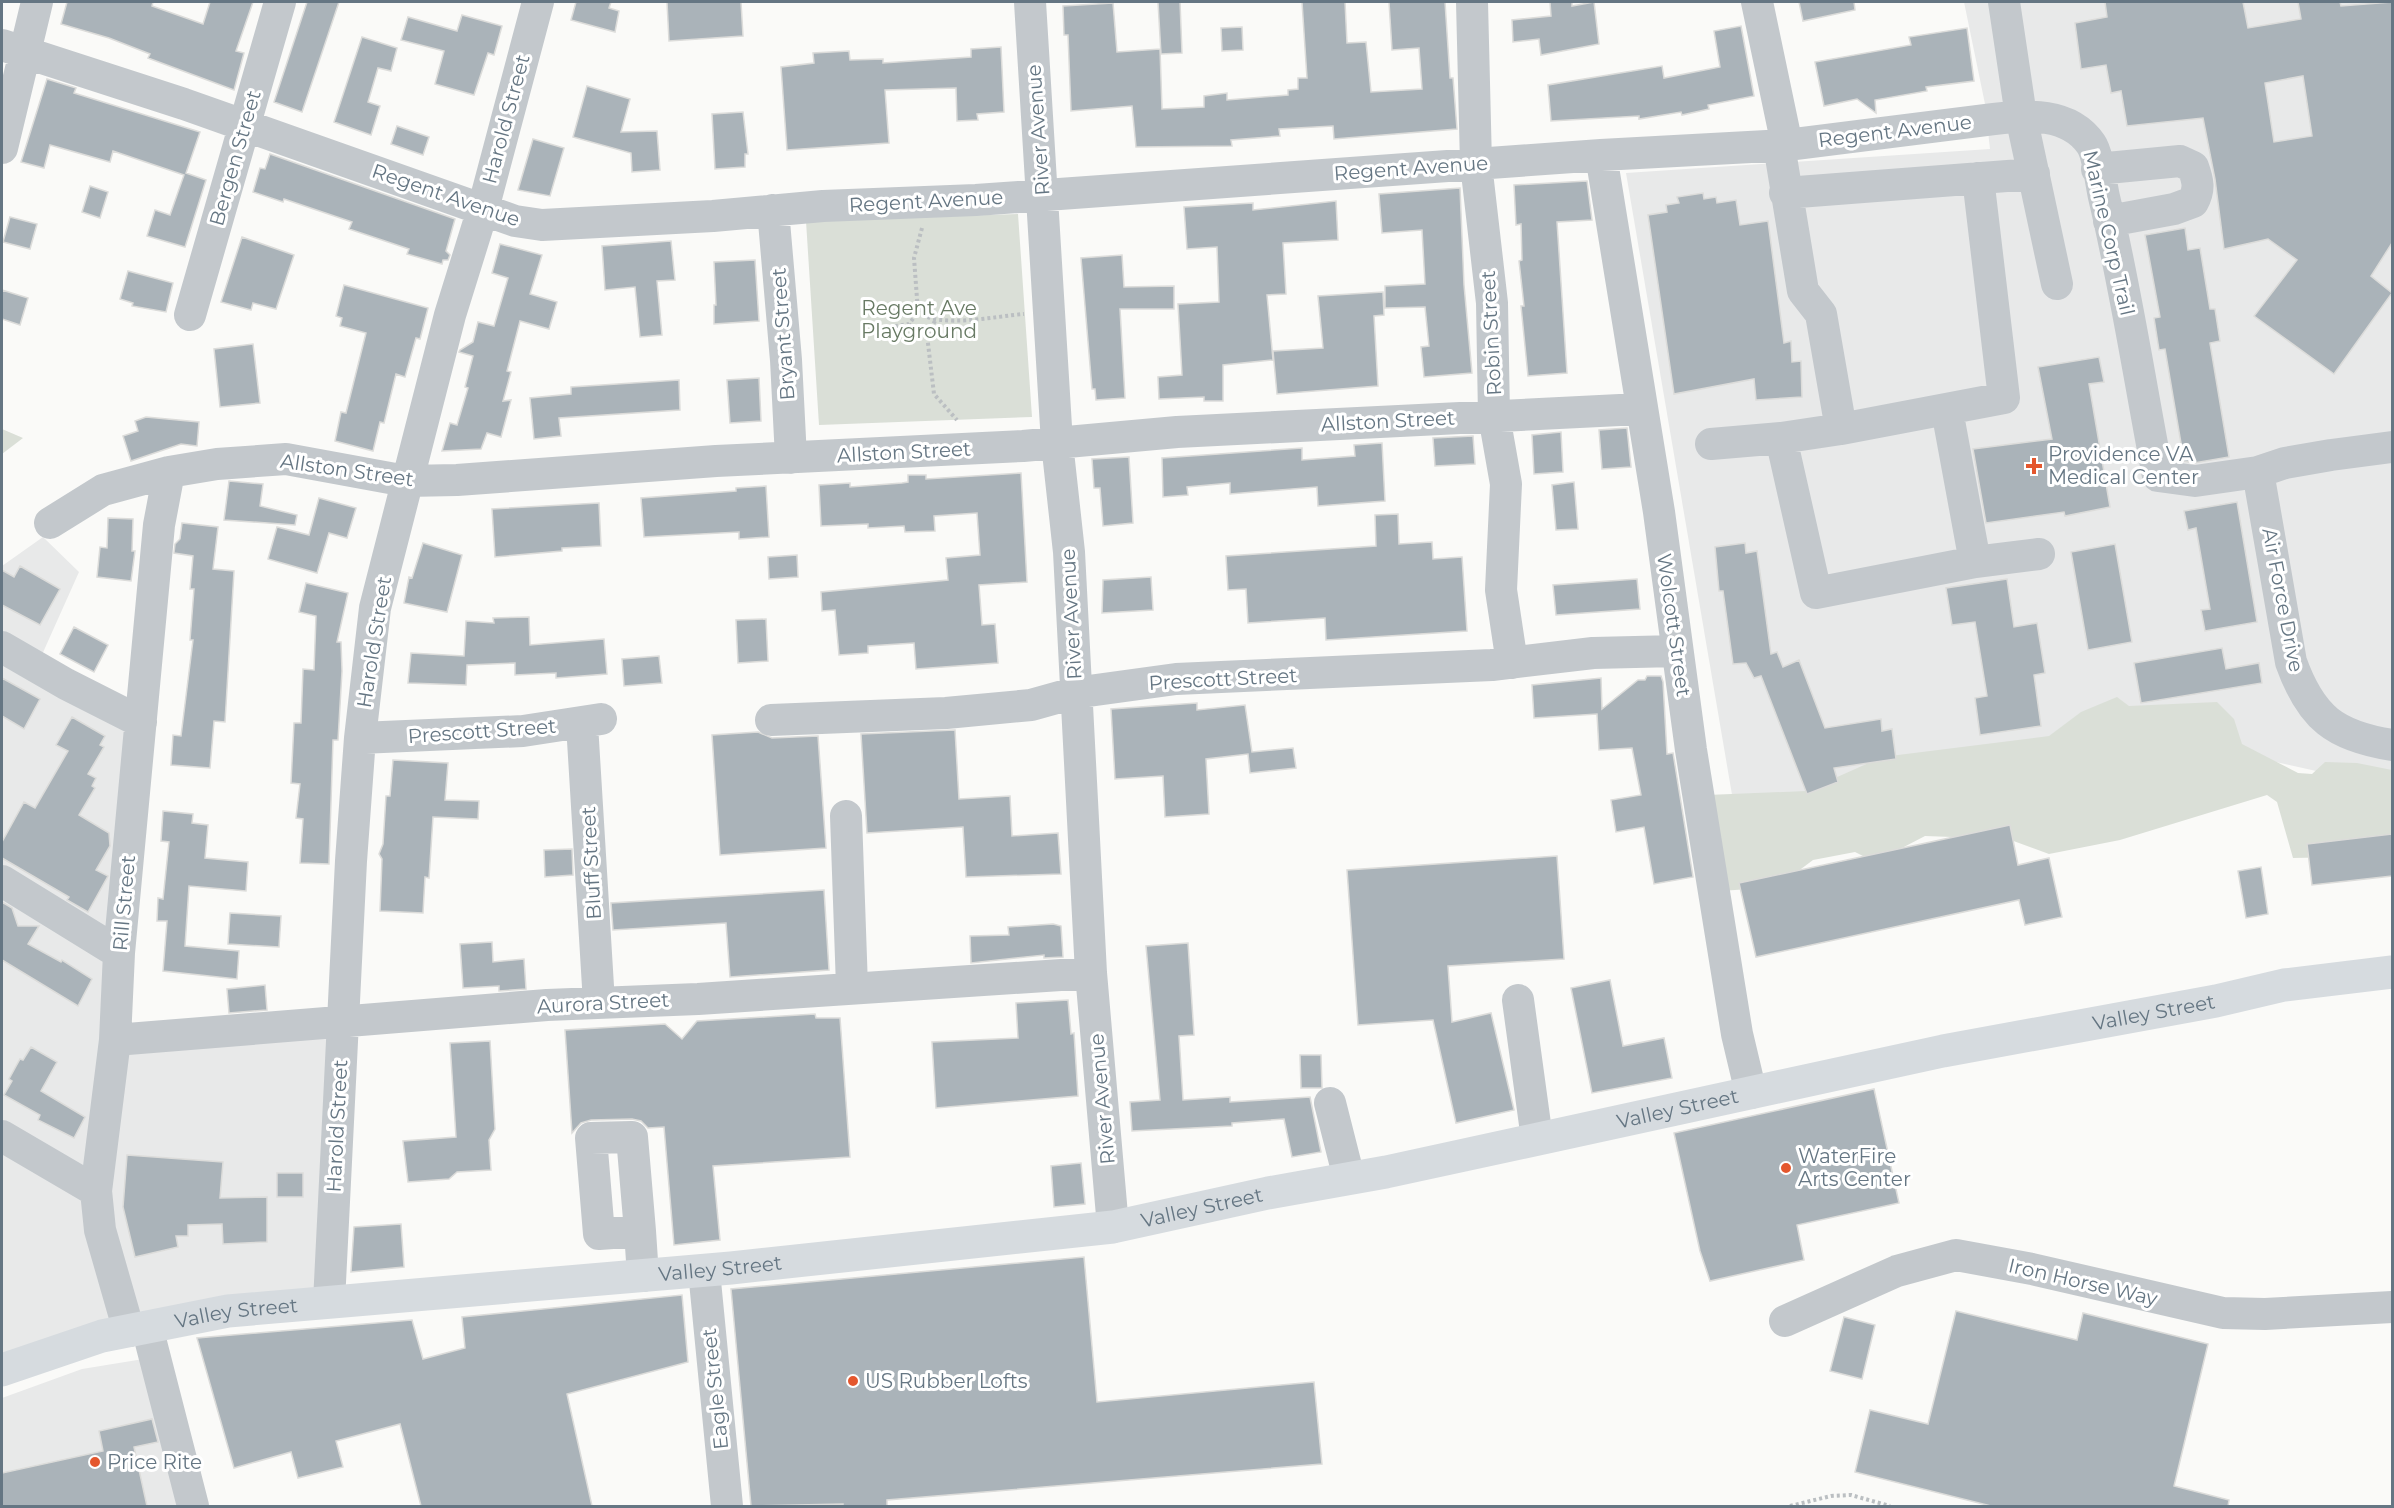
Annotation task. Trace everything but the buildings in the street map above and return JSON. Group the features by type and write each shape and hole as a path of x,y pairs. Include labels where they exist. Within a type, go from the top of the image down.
{"main road":[{"name":"Valley Street","path":"2,1370 84,1341 228,1311 704,1271 1113,1227 1944,1051 2216,1001 2284,985 2392,972"}],"street":[{"path":"2,148 13,49 37,2"},
{"name":"Bergen Street","path":"190,315 280,2"},
{"name":"Harold Street","path":"329,1302 342,1022 360,738 375,608 450,315 483,209 538,2"},
{"name":"River Avenue","path":"1030,2 1058,443 1069,552 1074,693 1091,973 1113,1227"},
{"name":"Robin Street","path":"1472,2 1476,164 1492,303 1494,416 1506,483 1501,590 1512,663"},
{"path":"1757,2 1783,145 1785,194 1803,291 1821,314 1841,429"},
{"path":"2004,2 2021,116 2056,284"},
{"name":"Regent Avenue","path":"13,49 245,126 515,221 542,225 976,200 1043,193 1783,145 1923,126 2021,116"},
{"name":"Marine Corp Trail","path":"2021,116 2056,119 2073,127 2092,145 2109,221 2158,476 2195,481 2258,472"},
{"name":"Wolcott Street","path":"1602,155 1640,409 1659,512 1677,651 1737,1034 1751,1093"},
{"path":"2097,170 2180,161 2193,168 2199,181 2198,193 2193,202 2174,209 2109,221"},
{"path":"1785,194 2034,174"},
{"path":"1711,444 1781,438 1841,429 2004,398 1978,178"},
{"name":"Bryant Street","path":"773,210 786,360 791,458"},
{"name":"Allston Street","path":"50,523 103,490 169,472 217,464 286,459 406,481 537,476 716,461 1058,443 1177,432 1640,409"},
{"path":"1947,410 1975,562"},
{"path":"1781,438 1816,593 1975,562 2039,554"},
{"path":"2258,472 2285,463 2392,447"},
{"name":"Rill Street","path":"169,472 159,525 119,953 115,1040 96,1191 100,1230 138,1329 193,1506"},
{"name":"Air Force Drive","path":"2258,472 2291,662 2299,682 2324,718 2344,734 2392,745"},
{"path":"2,647 66,684 141,722"},
{"name":"Prescott Street","path":"771,720 946,713 1031,705 1074,693 1176,679 1282,676 1512,663 1593,653 1677,651"},
{"name":"Prescott Street","path":"360,738 523,731 593,722"},
{"name":"Bluff Street","path":"593,722 599,1003"},
{"path":"846,816 852,987"},
{"path":"2,881 119,953"},
{"name":"Aurora Street","path":"115,1040 599,1003 1091,973"},
{"path":"1518,1000 1537,1139"},
{"path":"1330,1103 1349,1178"},
{"path":"2,1136 96,1191"},
{"path":"601,1279 591,1138 632,1137 643,1276"},
{"path":"599,1234 640,1231"},
{"name":"Iron Horse Way","path":"1785,1321 1897,1271 1956,1256 2032,1269 2223,1313 2265,1314 2392,1307"},
{"name":"Eagle Street","path":"704,1271 727,1506"}],"path":[{"path":"889,327 909,324 918,312 914,258 921,229 928,221"},
{"path":"918,312 935,321 1050,312"},
{"path":"935,321 927,335 934,394 957,420"},
{"path":"909,324 915,332 927,335"},
{"path":"1790,1506 1831,1496 1851,1495 1890,1506"}],"shaded area":[{"name":"Providence VA Medical Center","path":"1964,2 2392,2 2392,788 2258,758 1737,824 1626,173 1990,149 1985,104"},
{"path":"43,537 79,572 32,677 138,736 114,1052 327,1032 327,1310 131,1336 2,1380 2,566"},
{"path":"168,1355 203,1506 2,1506 2,1398 82,1369"}],"green space":[{"name":"Regent Ave Playground","path":"1018,214 1032,417 819,425 806,221"},
{"path":"2,429 23,438 2,454"},
{"path":"2117,697 2129,706 2217,702 2234,719 2242,744 2298,773 2312,774 2325,762 2357,763 2392,770 2392,856 2293,858 2277,802 2267,795 2120,840 2049,854 2008,839 1925,836 1875,862 1855,852 1813,860 1777,887 1721,891 1707,795 1806,791 1882,757 2049,736 2081,712"}],"place":[{"name":"Providence VA Medical Center","path":"2034,466"},
{"name":"WaterFire Arts Center","path":"1786,1168"},
{"name":"US Rubber Lofts","path":"853,1381"},
{"name":"Price Rite","path":"95,1462"}]}
